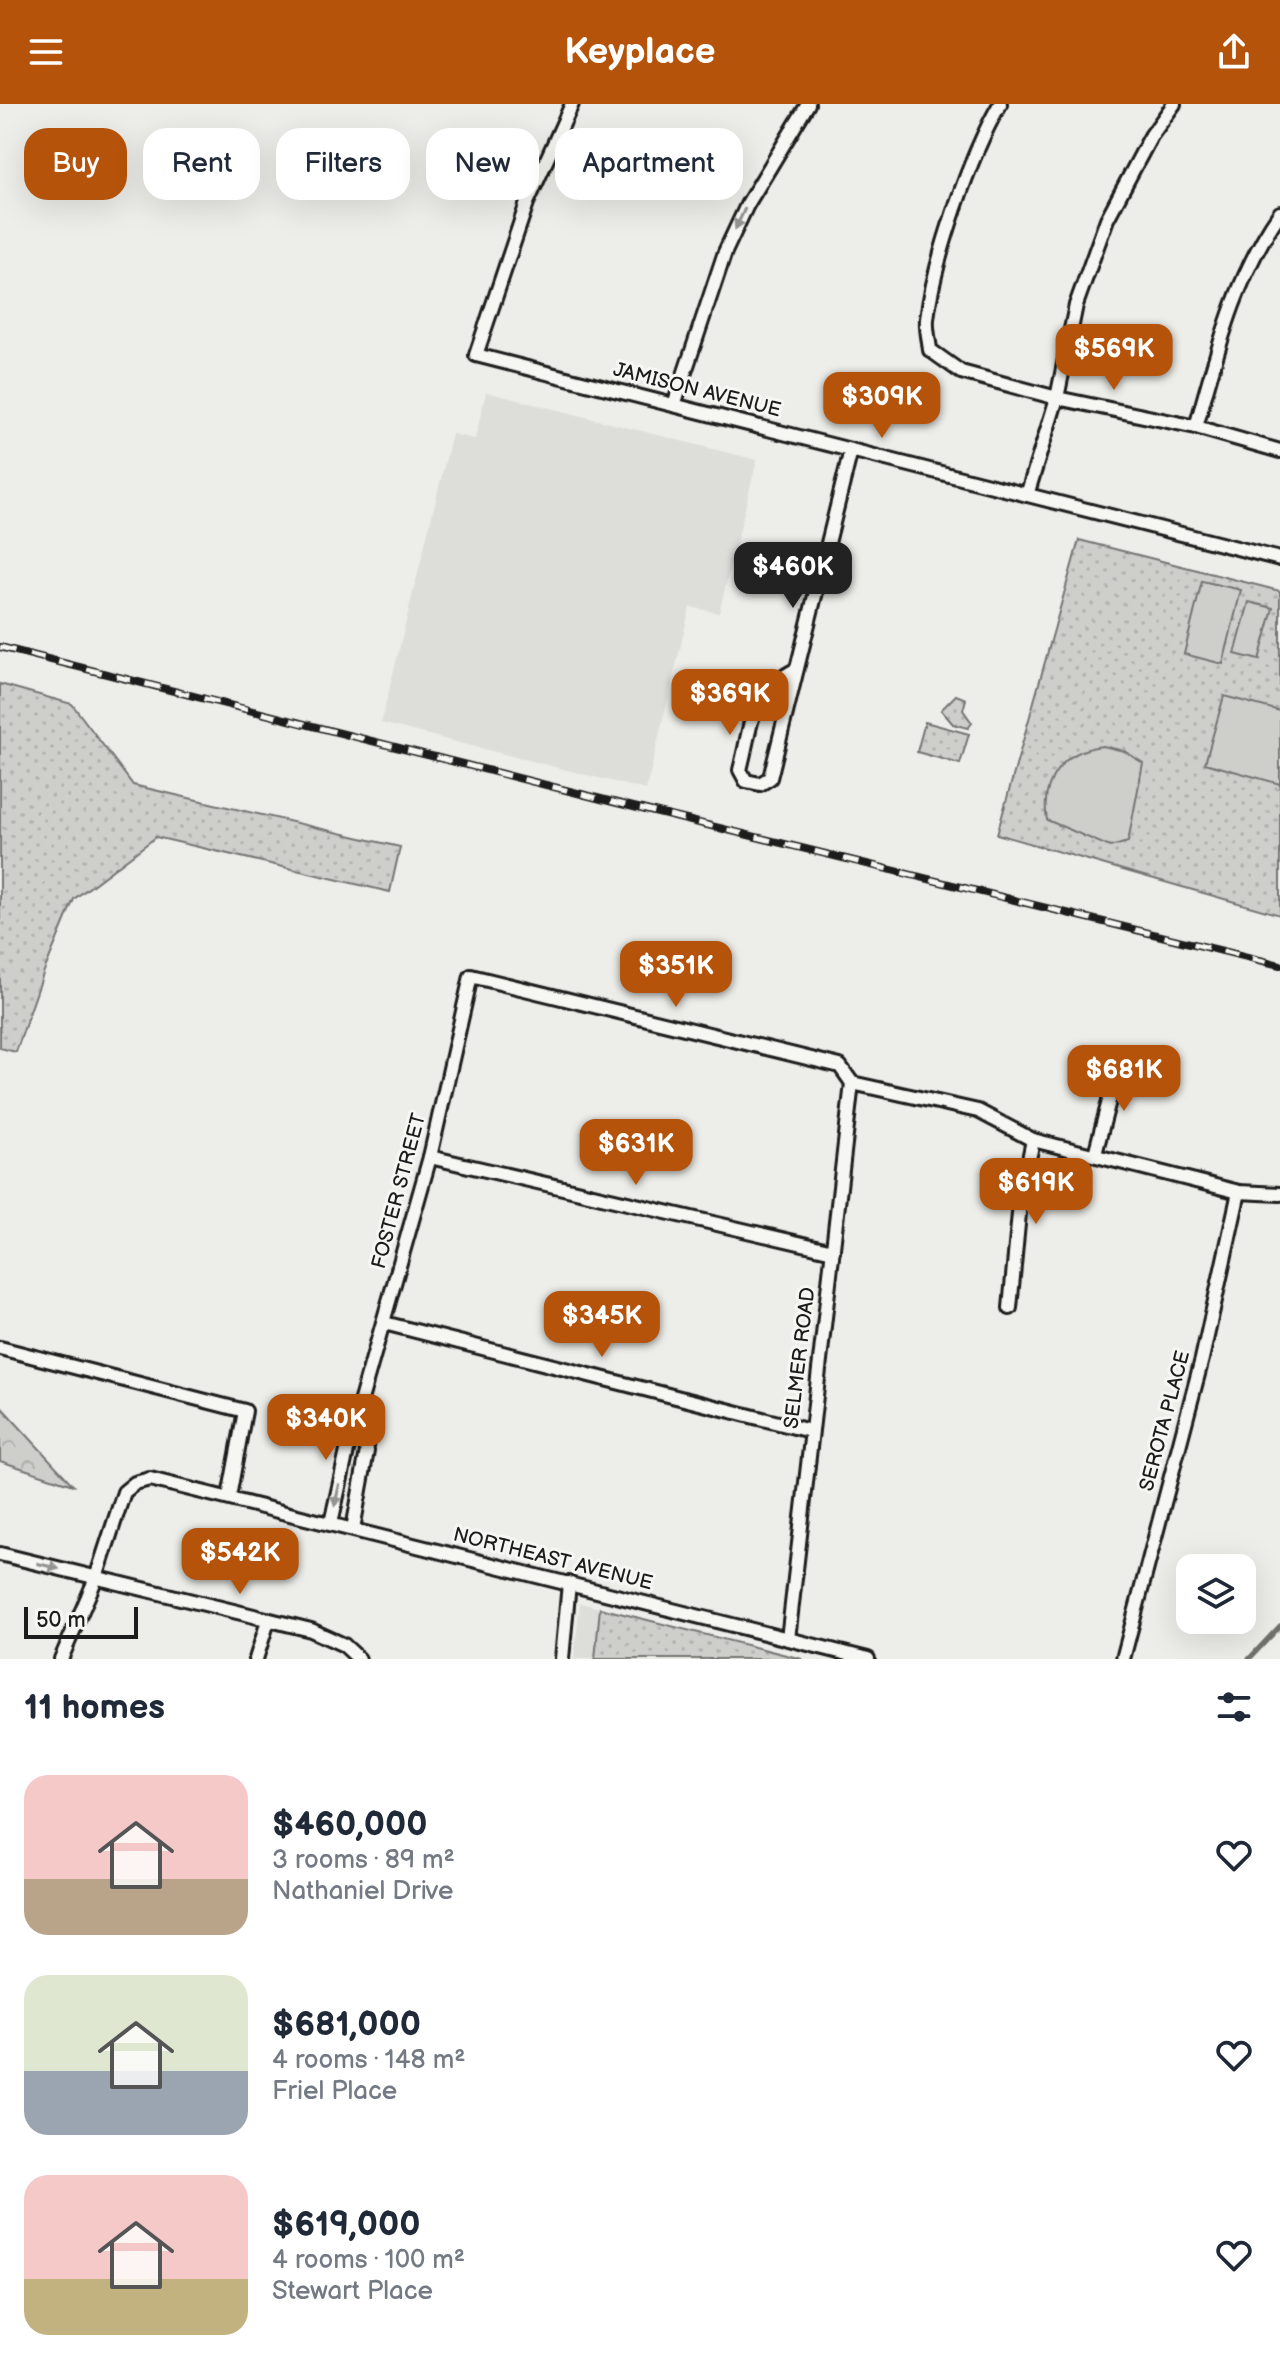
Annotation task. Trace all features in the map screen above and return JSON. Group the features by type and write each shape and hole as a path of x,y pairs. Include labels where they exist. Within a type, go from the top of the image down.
{"street":[{"name":"JAMISON AVENUE","path":"572,104 527,203 476,355 1280,559"},
{"path":"674,405 725,252 747,205 808,104"},
{"path":"1000,104 985,129 942,251 926,322 930,350 961,372 1057,398 1196,427 1280,451"},
{"path":"1027,495 1057,398 1076,305 1107,219 1151,136 1174,104"},
{"path":"1196,427 1226,321 1260,241 1280,213"},
{"path":"797,669 772,681 760,695 740,770 746,781 760,784 770,778 797,669 851,450"},
{"name":"FOSTER STREET","path":"331,1523 349,1442 360,1415 430,1157 471,976 840,1066 852,1083"},
{"path":"1095,1154 1119,1063"},
{"path":"852,1083 978,1111 1033,1140 1239,1192 1278,1193 1280,1179"},
{"name":"SELMER ROAD","path":"788,1639 852,1083"},
{"path":"1010,1308 1020,1203 1033,1140"},
{"path":"430,1157 833,1251"},
{"name":"SEROTA PLACE","path":"1123,1659 1202,1359 1239,1192"},
{"path":"384,1323 810,1431"},
{"path":"0,1348 245,1411 229,1497"},
{"name":"FOSTER STREET","path":"353,1529 367,1451 360,1415"},
{"name":"NORTHEAST AVENUE","path":"96,1578 121,1498 135,1483 164,1480 868,1659"},
{"path":"0,1554 311,1630 344,1645 359,1659"},
{"path":"61,1659 96,1578"},
{"path":"562,1659 569,1583"},
{"path":"256,1659 268,1621"}],"shaded area":[{"path":"486,392 757,460 719,613 690,607 646,790 381,723 452,434 475,439"},
{"path":"580,1603 802,1659 574,1659"}],"green space":[{"path":"1079,540 1280,591 1280,915 997,834"},
{"path":"1202,581 1241,590 1223,664 1184,654"},
{"path":"1249,602 1273,608 1259,660 1235,654"},
{"path":"0,684 72,704 133,785 400,847 390,892 156,837 74,899 44,971 16,1052 0,1048"},
{"path":"956,695 966,699 963,710 972,723 968,728 953,724 941,710"},
{"path":"1224,696 1280,711 1280,784 1205,763"},
{"path":"925,722 969,734 960,764 917,752"},
{"path":"1103,746 1124,751 1143,763 1128,842 1110,847 1047,820 1046,806 1047,793 1057,770 1076,754"},
{"path":"0,1405 4,1410 73,1485 0,1461"},
{"path":"600,1608 802,1659 595,1659"}],"waterway":[{"path":"1249,1659 1280,1626"}],"railway":[{"path":"0,647 609,801 1280,965"}]}
